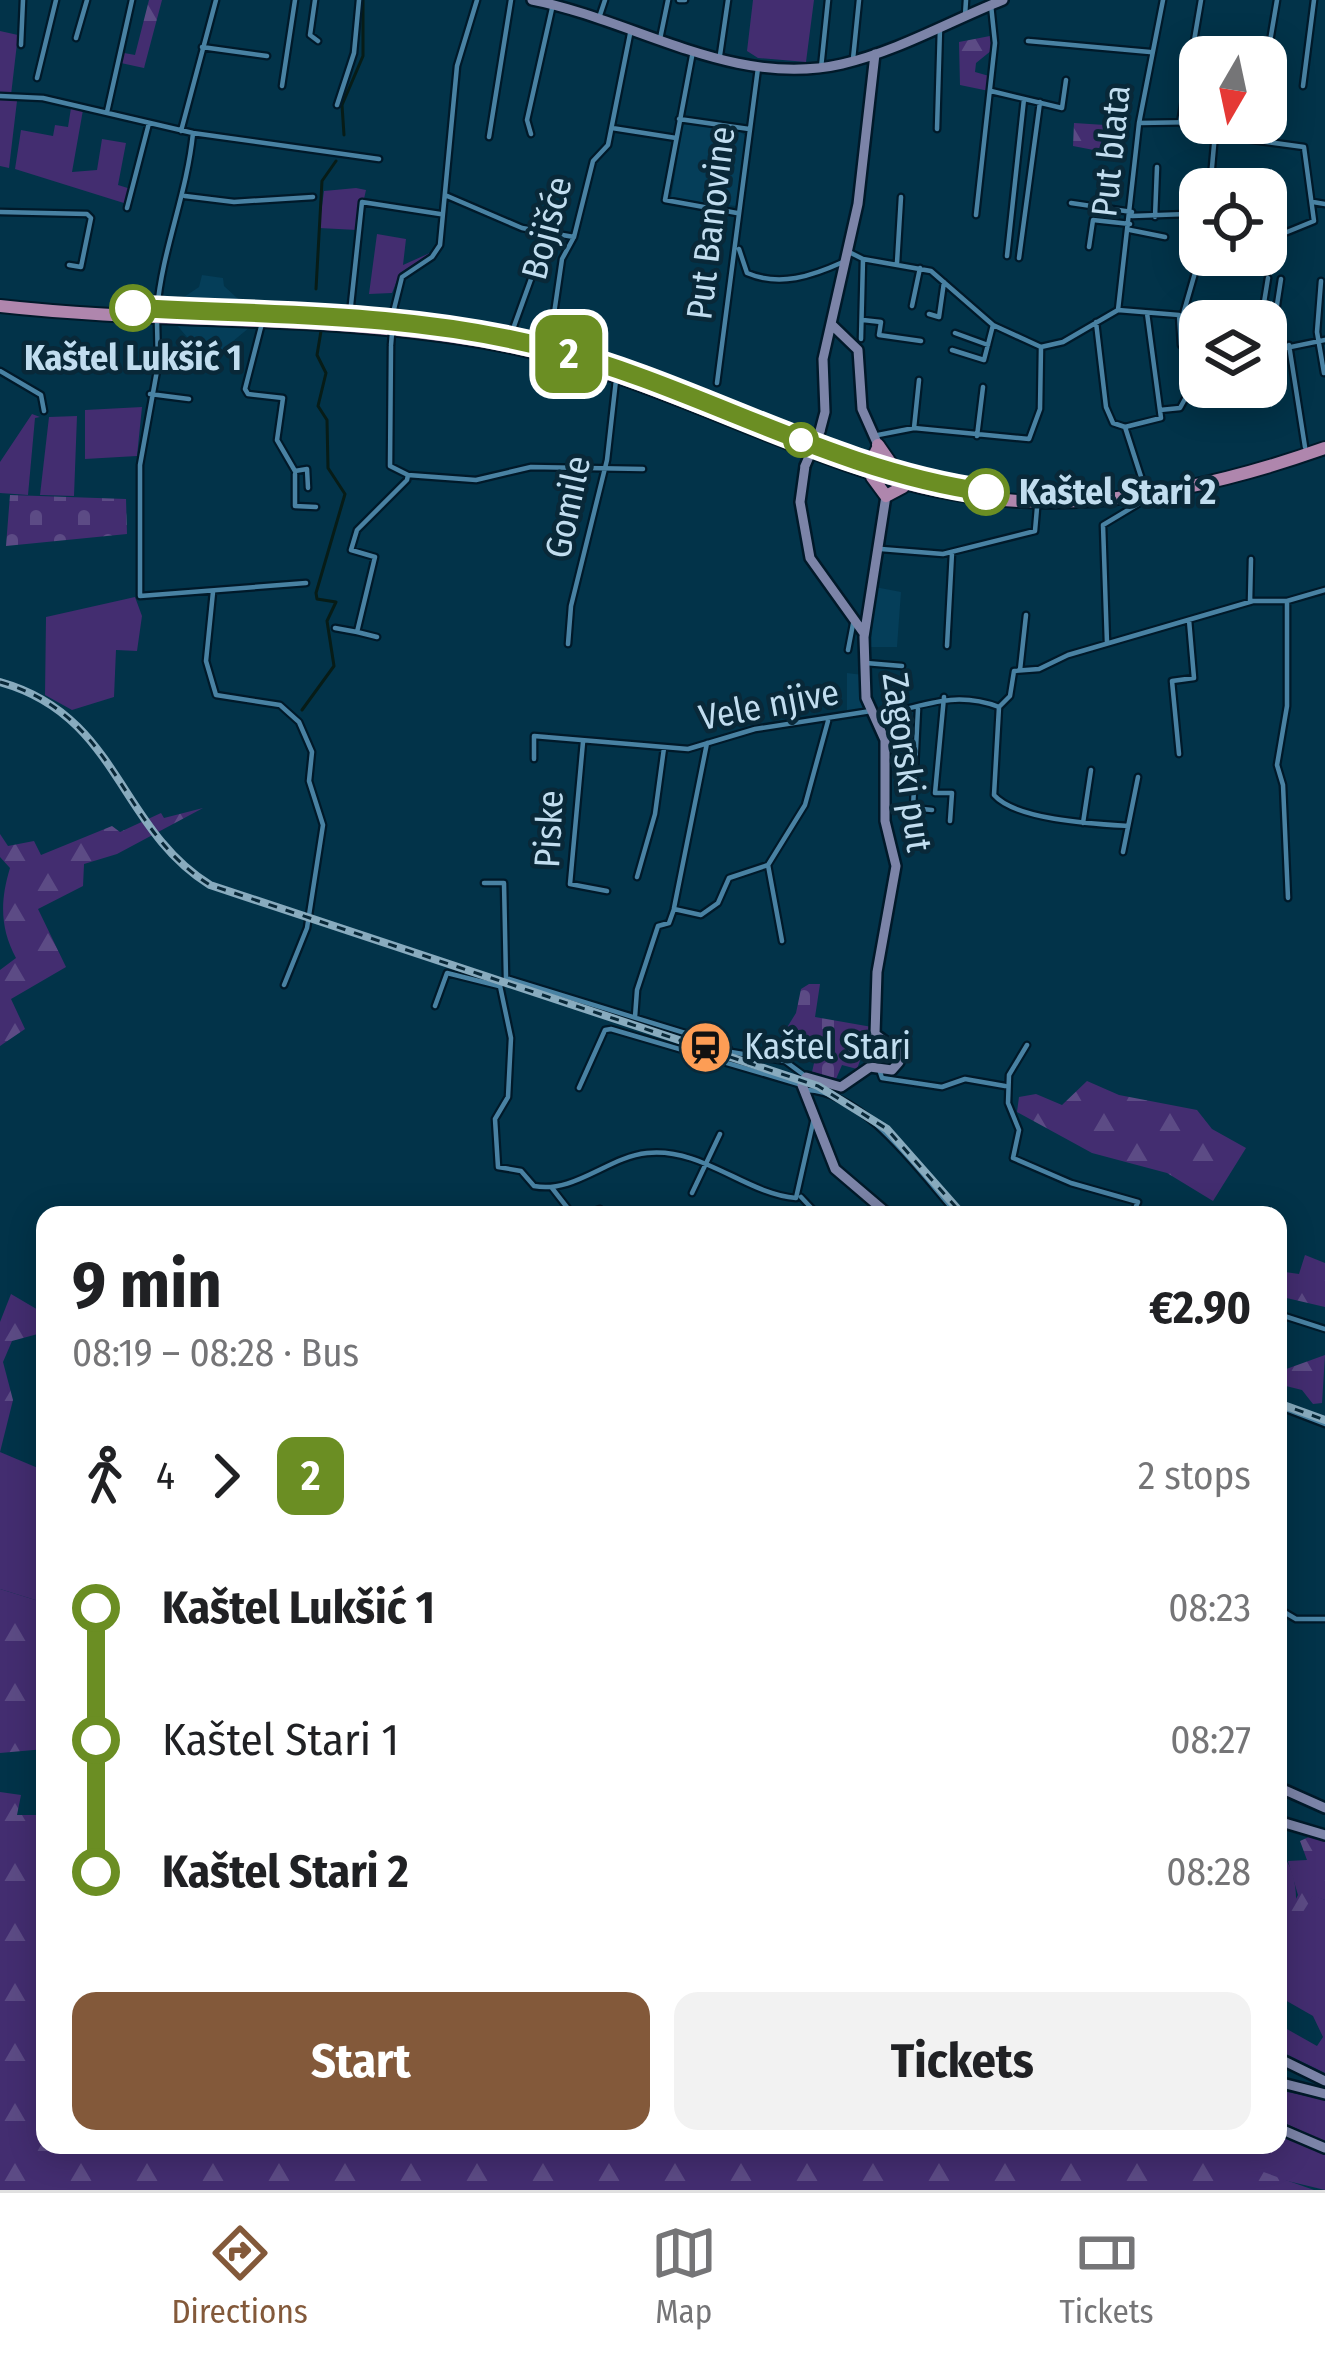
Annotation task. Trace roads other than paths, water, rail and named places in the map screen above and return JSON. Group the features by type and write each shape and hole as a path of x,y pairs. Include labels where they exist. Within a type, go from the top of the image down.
{"main road":[{"path":"532,0 559,4 720,61 758,68 820,68 853,61 1003,0"},
{"path":"859,619 815,567 805,541 800,489 825,412 823,359 848,257 874,54"},
{"path":"0,302 414,332 558,358 670,394 867,472 1021,503 1130,500 1226,480 1325,444"},
{"path":"157,313 406,323 549,348 649,379 919,484 1006,494 1094,496 1197,480 1325,444"},
{"path":"830,328 852,340 860,355 862,409 876,440 895,468 919,484"},
{"path":"823,359 836,343 852,340"},
{"path":"846,457 872,460 876,440"},
{"path":"867,472 886,496 896,487 919,484"},
{"name":"Zagorski put","path":"879,1069 892,1070 900,1057 875,1034 877,972 896,866 885,821 885,740 872,714 859,619 871,591 886,496"},
{"path":"878,1206 839,1175 803,1084 841,1087 863,1070 879,1069"},
{"path":"1287,1791 1325,1808"},
{"path":"1287,1824 1325,1835"},
{"path":"1287,2062 1325,2081"},
{"path":"1287,2083 1325,2094"},
{"path":"1287,2132 1325,2147"}],"street":[{"path":"20,45 23,0"},
{"path":"37,78 56,0"},
{"path":"76,38 87,0"},
{"path":"106,113 132,0"},
{"path":"181,131 199,46 216,0"},
{"path":"282,86 295,0"},
{"path":"315,0 310,35 318,41"},
{"path":"337,105 355,53 359,0"},
{"path":"477,0 457,66 439,251 402,278 394,309 391,466 408,475 476,480 531,466 643,469"},
{"path":"489,137 511,0"},
{"path":"599,18 605,0"},
{"path":"660,39 668,0"},
{"path":"720,61 728,0"},
{"path":"820,68 828,0"},
{"path":"853,61 859,0"},
{"path":"965,16 966,0"},
{"name":"Put blata","path":"1118,310 1138,123 1163,0"},
{"path":"1194,36 1201,0"},
{"path":"1271,36 1277,0"},
{"path":"1303,86 1314,0"},
{"path":"530,134 527,120 559,4"},
{"path":"976,215 991,92 995,20 991,5"},
{"path":"937,128 940,28"},
{"name":"Bojišće","path":"549,348 562,259 574,237 593,161 608,145 631,29"},
{"path":"1028,41 1150,52"},
{"path":"199,46 267,56"},
{"path":"693,51 665,200 737,213"},
{"name":"Put Banovine","path":"717,383 758,68"},
{"path":"991,92 1062,108 1066,80"},
{"path":"0,96 43,98 194,134 379,159"},
{"path":"1006,256 1024,98"},
{"path":"1019,258 1040,102"},
{"path":"680,119 749,129"},
{"path":"127,208 149,123"},
{"path":"1138,123 1179,123"},
{"path":"612,128 676,138"},
{"path":"194,134 185,196 167,249 157,313 158,364 140,465 140,596 306,583"},
{"path":"1282,144 1304,147 1313,202 1314,221 1287,232"},
{"path":"1155,217 1157,167"},
{"path":"445,195 522,228 574,237"},
{"path":"185,196 234,202 313,197"},
{"path":"897,263 901,197"},
{"path":"350,314 362,202 442,214"},
{"path":"1313,202 1325,204"},
{"path":"1071,203 1131,220 1165,238"},
{"path":"0,212 87,214 92,218 81,267 68,266"},
{"path":"1089,247 1093,220 1179,215"},
{"path":"509,340 548,232"},
{"path":"737,243 747,273 770,279 815,276 848,257 920,268 944,282 993,325 1041,347 1063,342 1118,310 1167,311 1179,317"},
{"path":"852,340 862,323 863,260"},
{"path":"912,306 920,268"},
{"path":"1268,278 1268,300"},
{"path":"1275,300 1282,279"},
{"path":"1322,281 1324,373"},
{"path":"929,314 939,316 944,282"},
{"path":"1096,322 1106,407 1113,423 1125,427 1161,418 1147,313"},
{"path":"862,323 881,322 879,334 921,341"},
{"path":"262,323 245,389 248,394 283,398 277,440 295,471 296,506 316,507"},
{"path":"852,340 862,323"},
{"path":"952,350 984,360 993,325"},
{"path":"955,333 988,344"},
{"path":"1305,447 1289,345 1322,341"},
{"path":"876,440 914,428 1029,440 1040,409 1041,347"},
{"path":"0,371 41,395 44,411"},
{"name":"Gomile","path":"568,644 571,606 595,528 616,380"},
{"path":"914,428 919,380"},
{"path":"977,436 983,387"},
{"path":"150,394 189,399"},
{"path":"1160,410 1180,408"},
{"path":"1125,427 1144,486"},
{"path":"295,471 307,469 308,488"},
{"path":"357,632 375,557 351,550 357,530 408,475"},
{"path":"1107,643 1103,525 1138,504"},
{"path":"877,548 952,553 1035,531 1037,508"},
{"path":"946,646 952,553"},
{"path":"1250,602 1251,559"},
{"path":"1128,826 1083,823 1001,803 994,795 999,707 1010,696 1014,671 1039,669 1107,643 1250,602 1286,601 1325,590"},
{"path":"212,592 206,661 216,695 280,705 299,722 312,752 309,781 323,825 308,921 284,985"},
{"path":"1286,601 1287,706 1277,765 1283,785 1288,898"},
{"path":"1020,670 1026,615"},
{"path":"848,650 859,619"},
{"path":"1179,754 1172,681 1194,678 1189,620"},
{"path":"335,628 377,637"},
{"path":"866,663 902,666"},
{"path":"950,821 952,794 934,793 944,697 999,707"},
{"name":"Vele njive","path":"534,759 534,736 664,748 707,743 755,729 918,709 944,697"},
{"path":"918,709 913,808 932,810"},
{"path":"674,910 701,915 718,903 729,878 768,865 805,805 828,721"},
{"name":"Piske","path":"583,742 570,884 607,891"},
{"path":"634,1017 637,990 658,926 669,923 674,910 707,743"},
{"path":"638,877 664,748"},
{"path":"1083,823 1091,770"},
{"path":"1123,852 1138,777"},
{"path":"768,865 782,941"},
{"path":"484,883 504,884 506,978 500,986 511,1038 508,1097 495,1119 498,1167 520,1171 534,1186 552,1188 642,1153 662,1152 752,1181 776,1197 801,1196"},
{"path":"435,1006 447,973 500,986"},
{"path":"506,978 685,1033 719,1035 730,1052 784,1060 803,1084"},
{"path":"580,1088 605,1030 611,1029 803,1084 878,1126 950,1206"},
{"path":"1027,1045 1007,1086 1019,1130 1015,1160 1138,1202 1136,1206"},
{"path":"879,1069 881,1078 941,1087 965,1079 1007,1086"},
{"path":"801,1196 814,1118"},
{"path":"692,1193 720,1134"},
{"path":"552,1188 567,1206"},
{"path":"801,1196 810,1206"},
{"path":"1287,1317 1325,1329"},
{"path":"1287,1409 1325,1424"},
{"path":"1287,1614 1297,1619 1325,1619"}],"waterway":[{"path":"344,135 342,105 363,56 363,0"},
{"path":"316,289 322,181 336,161"},
{"path":"302,710 334,666 327,621 336,602 317,599 316,593 345,494 328,468 327,420 318,406 326,373 317,355 321,331"}],"railway":[{"path":"0,682 39,698 70,720 94,746 155,834 210,885 818,1086 887,1129 955,1206"},
{"path":"1287,1406 1325,1420"}],"place":[{"name":"Kaštel Lukšić 1","path":"133,308"},
{"name":"Kaštel Stari 2","path":"986,492"},
{"name":"Kaštel Stari","path":"705,1047"}]}
